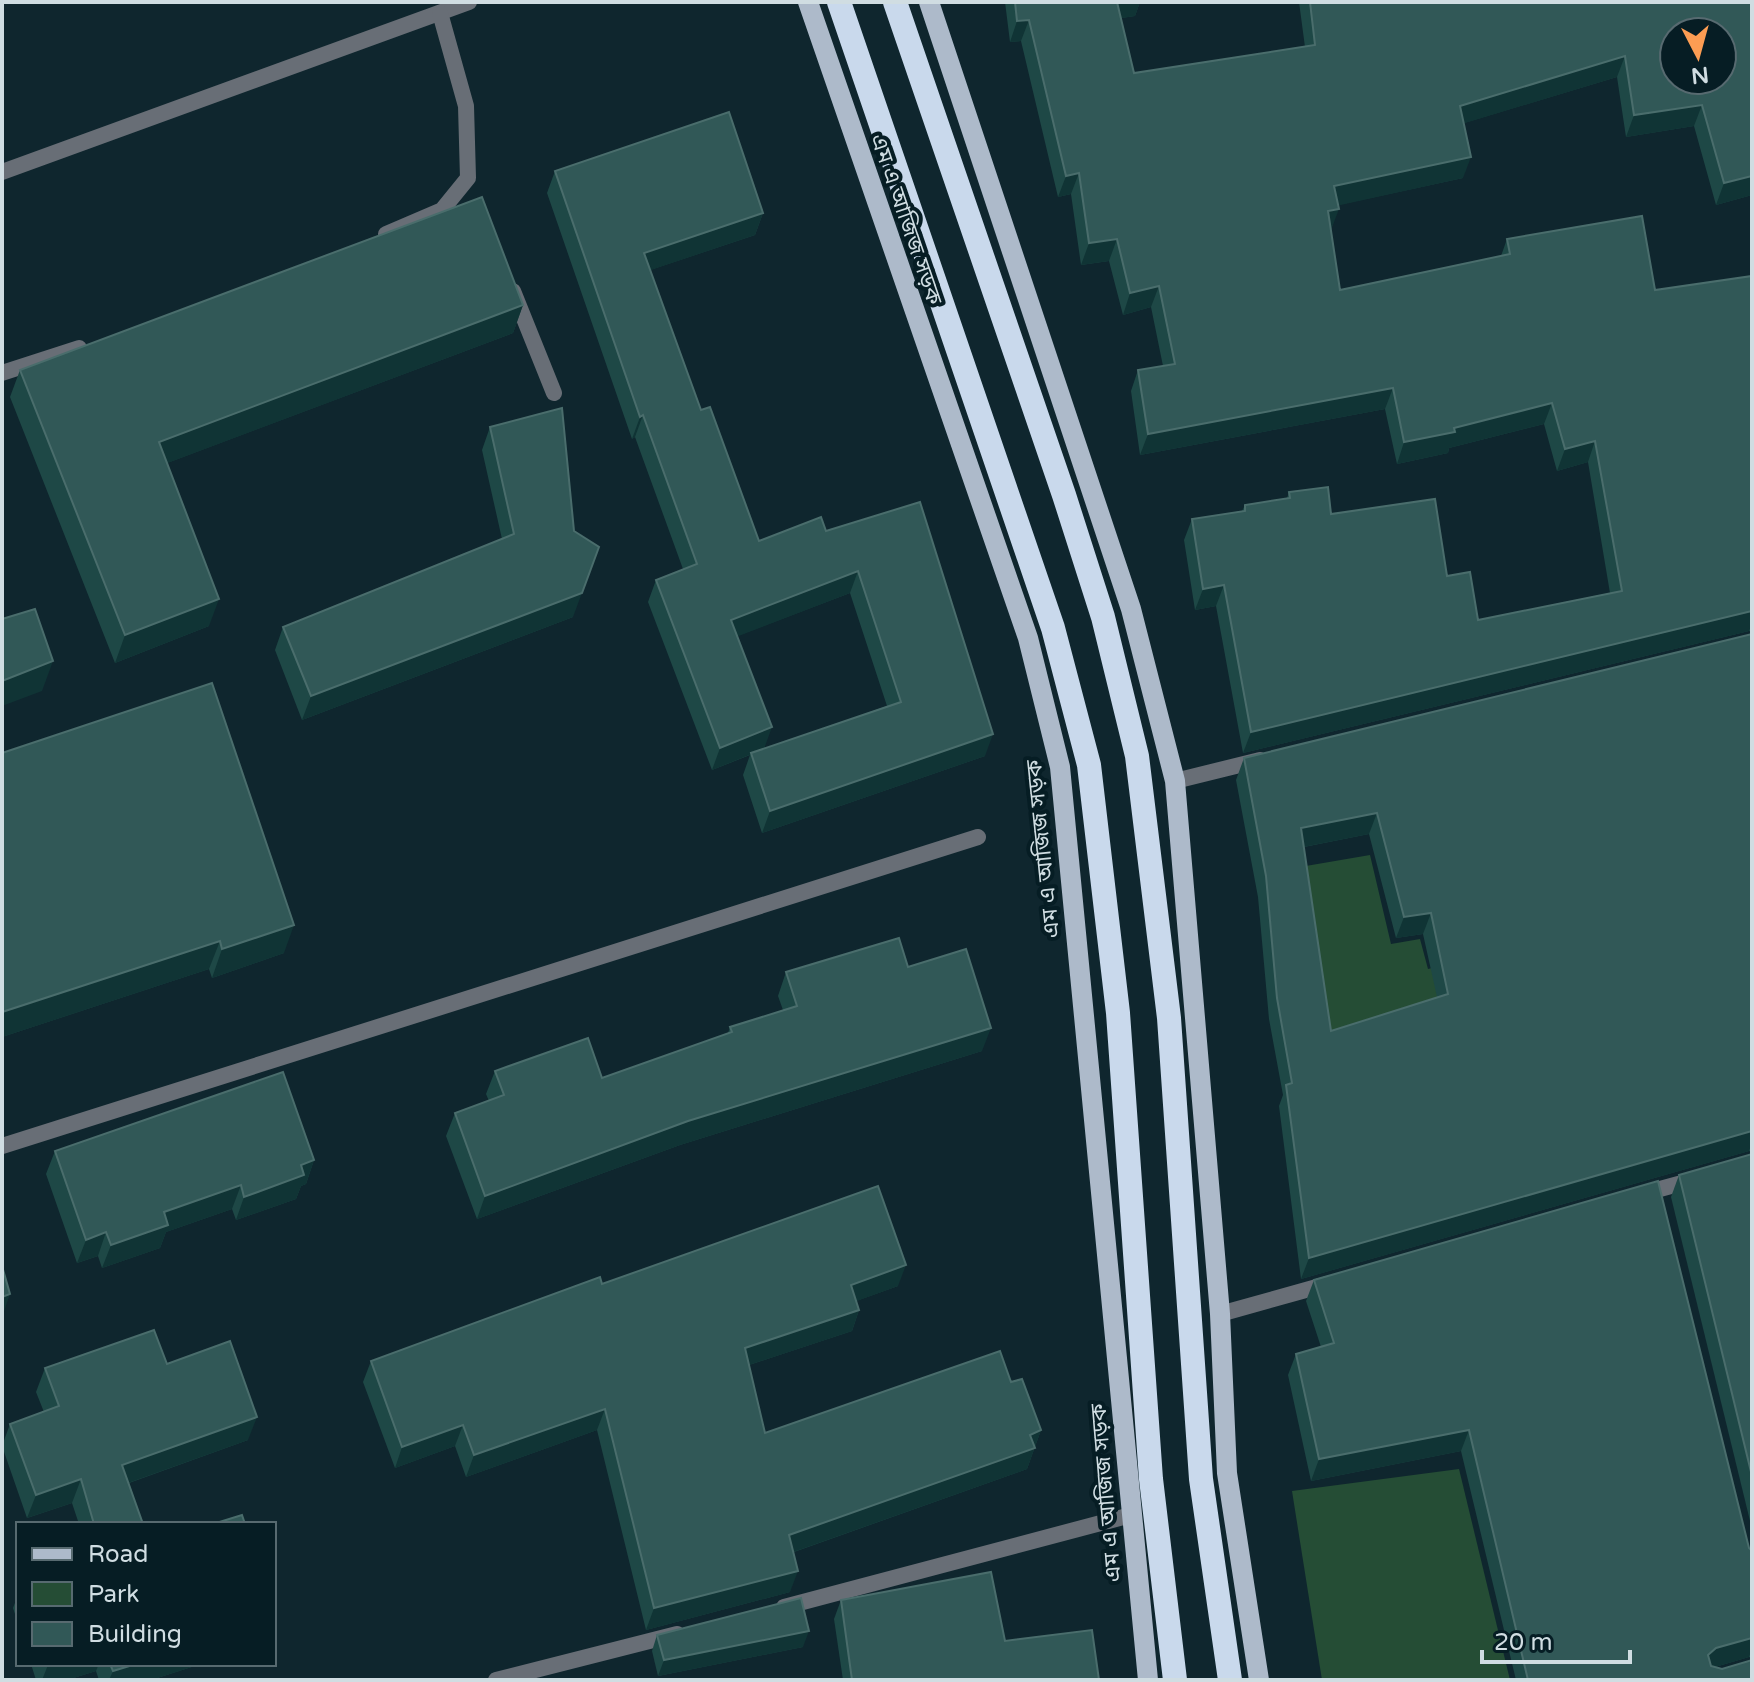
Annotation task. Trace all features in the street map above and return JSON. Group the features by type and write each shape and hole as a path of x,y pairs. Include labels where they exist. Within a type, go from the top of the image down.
{"highway":[{"path":"839,2 1053,628 1089,765 1118,1013 1151,1479 1175,1680"},
{"path":"895,2 1073,522 1103,617 1137,756 1169,1018 1201,1479 1230,1680"}],"main road":[{"name":"এম এ আজিজ সড়ক","path":"808,2 1028,638 1060,767 1148,1680"},
{"path":"929,2 1131,609 1175,781 1220,1314 1227,1473 1259,1680"}],"street":[{"path":"2,172 469,2"},
{"path":"374,238 442,210 471,185 466,106 440,13"},
{"path":"508,278 554,393"},
{"path":"2,373 90,344"},
{"path":"1175,781 1281,755"},
{"path":"2,1146 978,837"},
{"path":"1628,1198 1660,1197 1712,1174"},
{"path":"1220,1314 1341,1280"},
{"path":"771,1610 1131,1515"},
{"path":"496,1680 695,1629"}],"green space":[{"path":"1370,855 1391,944 1420,939 1428,969 1456,962 1464,1000 1327,1038 1300,867"},
{"path":"1459,1469 1510,1680 1322,1680 1292,1491"}],"building":[{"path":"1015,2 1117,2 1134,73 1315,45 1310,2 1752,2 1752,176 1724,183 1702,105 1634,115 1625,56 1460,106 1471,157 1334,186 1339,209 1328,211 1340,290 1510,254 1507,239 1642,216 1655,290 1752,276 1752,611 1251,732 1224,585 1203,589 1192,519 1245,511 1245,505 1290,498 1289,492 1328,487 1331,514 1435,499 1447,576 1470,572 1478,620 1622,591 1595,441 1565,449 1552,403 1454,428 1455,432 1404,442 1393,388 1148,434 1138,370 1175,364 1159,286 1130,293 1117,239 1089,243 1079,173 1066,176 1029,20 1017,21"},
{"path":"729,112 763,213 644,253 701,410 710,407 759,541 821,517 826,531 920,502 993,734 770,811 751,753 901,702 858,571 731,620 772,727 720,748 656,580 697,564 643,415 640,417 555,171"},
{"path":"482,197 523,305 159,442 219,599 125,635 20,370"},
{"path":"562,408 574,531 599,547 582,593 311,696 283,627 514,534 490,427"},
{"path":"35,609 53,661 2,681 2,619"},
{"path":"1752,634 1752,1131 1309,1258 1286,1085 1292,1083 1277,998 1266,876 1244,758","holes":["1377,813 1404,917 1431,913 1448,994 1331,1031 1301,828"]},
{"path":"212,683 294,925 222,949 220,941 2,1012 2,753"},
{"path":"899,938 908,967 966,949 991,1028 688,1121 485,1196 455,1113 504,1095 495,1071 588,1038 602,1078 732,1032 730,1027 797,1006 786,972"},
{"path":"283,1072 314,1160 301,1165 304,1175 244,1197 241,1185 164,1212 168,1225 111,1245 106,1232 86,1240 55,1151"},
{"path":"1752,1154 1752,1476 1679,1175"},
{"path":"1658,1181 1752,1551 1752,1638 1716,1648 1708,1655 1711,1666 1722,1669 1752,1660 1752,1680 1528,1680 1469,1430 1319,1459 1296,1354 1334,1343 1314,1280"},
{"path":"878,1186 906,1265 851,1285 859,1310 745,1348 765,1433 1000,1351 1011,1382 1022,1379 1041,1430 1030,1435 1035,1448 789,1535 798,1571 654,1608 605,1409 474,1455 463,1425 402,1447 371,1361 600,1277 602,1284"},
{"path":"2,1266 10,1294 2,1297"},
{"path":"154,1330 167,1364 230,1341 257,1417 122,1465 142,1522 93,1522 81,1479 36,1495 10,1424 59,1406 45,1368"},
{"path":"242,1515 244,1522 219,1522"},
{"path":"991,1572 1005,1641 1092,1630 1099,1680 852,1680 841,1600"},
{"path":"801,1598 809,1631 664,1660 657,1635"},
{"path":"111,1666 129,1666 113,1671"}]}
